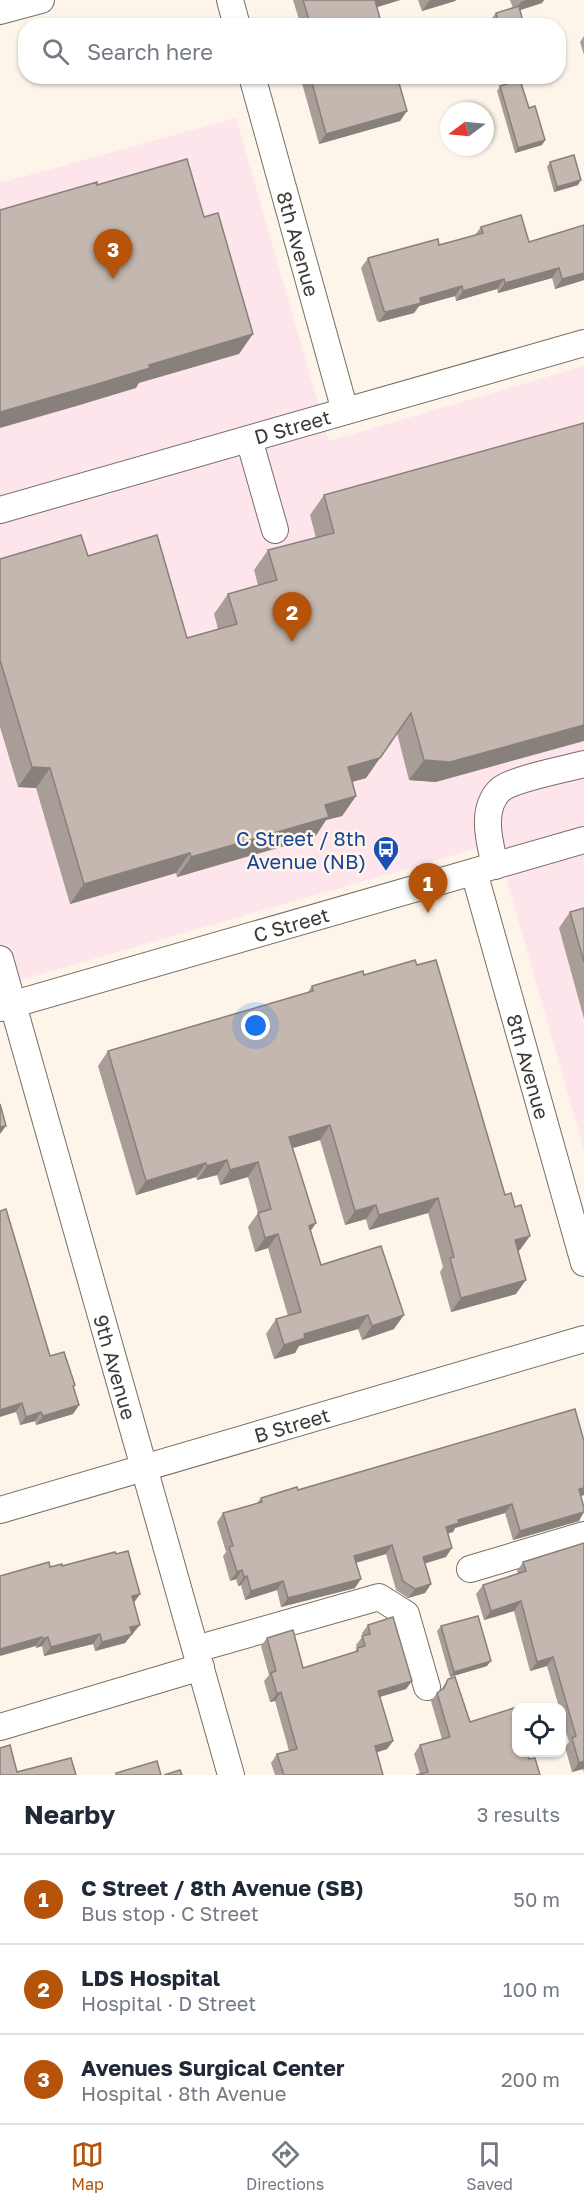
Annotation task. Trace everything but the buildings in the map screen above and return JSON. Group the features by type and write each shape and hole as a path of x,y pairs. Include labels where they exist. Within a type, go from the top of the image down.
{"street":[{"path":"230,0 235,18"},
{"path":"0,11 32,1"},
{"name":"8th Avenue","path":"254,84 345,411"},
{"name":"D Street","path":"0,510 584,343"},
{"path":"249,439 276,530"},
{"name":"8th Avenue","path":"584,764 522,769 511,783 500,790 492,802 488,818 485,869 584,1263"},
{"name":"C Street","path":"6,1006 584,840"},
{"name":"9th Avenue","path":"0,960 6,1006 145,1468 231,1775"},
{"name":"B Street","path":"0,1510 584,1340"},
{"path":"470,1569 584,1535"},
{"path":"0,1727 379,1597 406,1614 427,1687"}],"shaded area":[{"path":"236,118 329,441 584,366 584,1150 496,843 0,986 0,183"}],"place":[{"name":"Avenues Surgical Center","path":"113,279"},
{"name":"LDS Hospital","path":"292,642"},
{"name":"C Street / 8th Avenue (NB)","path":"386,872"},
{"name":"C Street / 8th Avenue (SB)","path":"428,913"}]}
